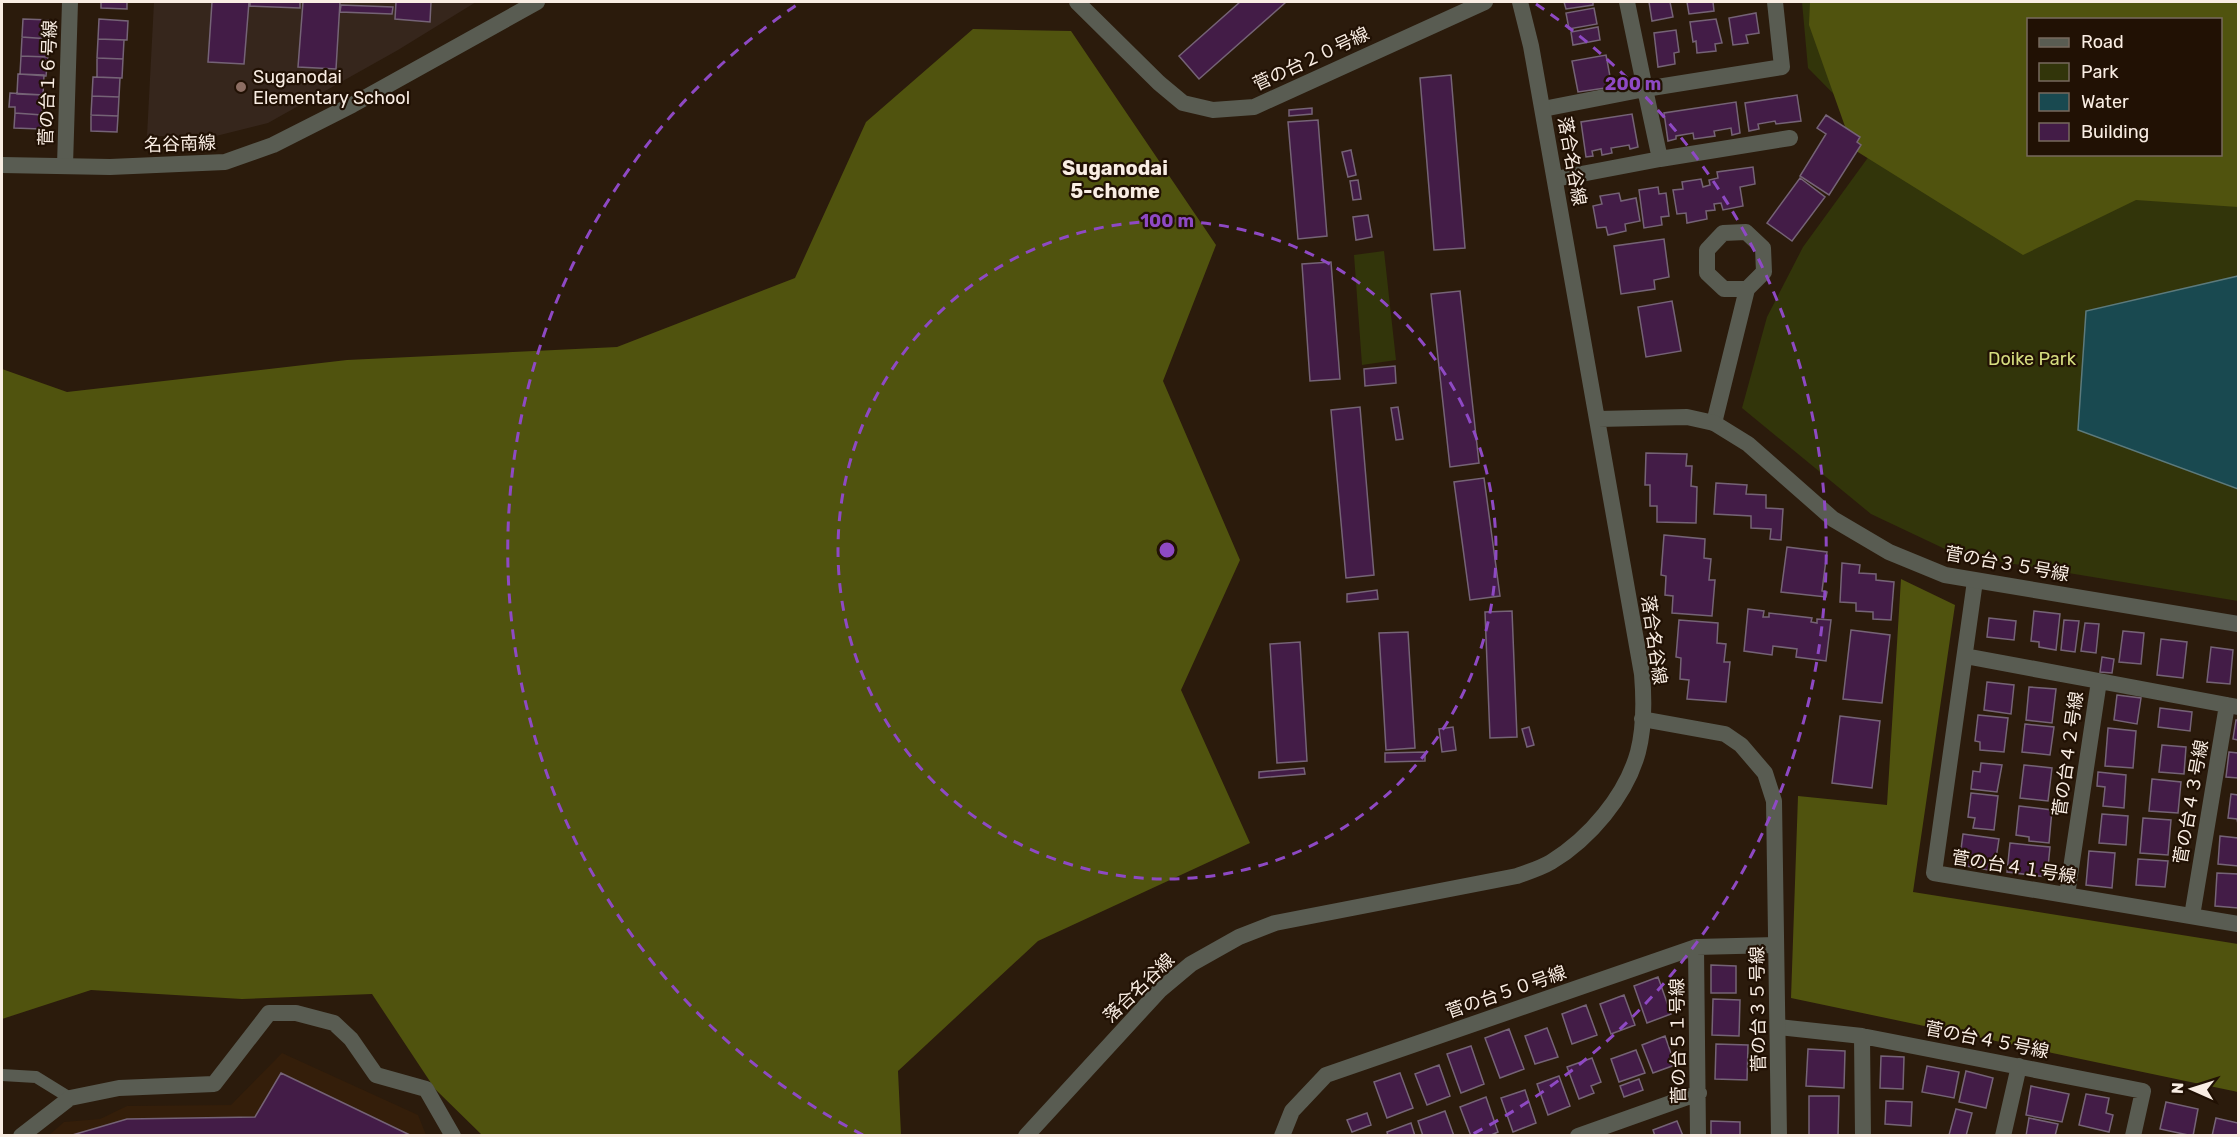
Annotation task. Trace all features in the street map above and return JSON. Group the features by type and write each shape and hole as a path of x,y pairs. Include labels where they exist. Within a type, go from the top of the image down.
{"street":[{"name":"菅の台１６号線","path":"65,165 70,2"},
{"name":"名谷南線","path":"2,165 171,165 225,162 273,146 352,105 537,2"},
{"name":"菅の台２０号線","path":"1077,2 1159,83 1183,103 1214,110 1254,107 1485,2"},
{"name":"落合名谷線","path":"1026,1136 1160,990 1191,964 1239,937 1275,923 1517,876 1549,863 1573,847 1610,808 1635,759 1642,718 1641,674 1543,109 1520,2"},
{"path":"1627,2 1660,159"},
{"path":"1543,109 1645,89 1782,67 1774,2"},
{"path":"1555,179 1790,138"},
{"path":"1714,423 1747,289"},
{"name":"菅の台３５号線","path":"1598,419 1687,417 1714,423 1748,444 1833,519 1889,552 1928,569 1975,581 2238,624"},
{"name":"菅の台４１号線","path":"1975,581 1934,873 2238,924"},
{"name":"菅の台４２号線","path":"1965,656 2099,681 2067,895"},
{"path":"2099,681 2233,706"},
{"name":"菅の台４３号線","path":"2192,916 2233,706"},
{"name":"菅の台３５号線","path":"1642,718 1725,734 1741,745 1766,773 1774,801 1779,1136"},
{"name":"菅の台５０号線","path":"1282,1136 1292,1111 1326,1075 1696,946 1776,945"},
{"name":"菅の台５１号線","path":"1696,946 1698,1136"},
{"path":"21,1136 70,1098 119,1088 214,1084 269,1013 296,1013 334,1023 351,1039 376,1075 426,1089 453,1136"},
{"name":"菅の台４５号線","path":"1778,1027 1862,1036 2143,1091 2133,1136"},
{"path":"1862,1036 1863,1136"},
{"path":"2003,1136 2019,1066"},
{"path":"1578,1136 1699,1093"}],"lane":[{"path":"2,1075 36,1077 70,1098"}],"shaded area":[{"name":"Suganodai Elementary School","path":"154,2 476,2 398,50 268,123 216,136 147,136"},
{"path":"1810,2 2238,2 2238,207 2136,200 2023,255 1853,149 1809,25"},
{"path":"973,29 1071,31 1216,245 1163,381 1240,560 1181,690 1250,843 1038,941 898,1071 901,1135 482,1135 435,1089 372,994 242,999 91,990 2,1019 2,369 67,392 347,360 617,347 795,278 866,122"},
{"path":"1901,579 1955,605 1913,892 2238,944 2238,1092 1791,998 1798,796 1887,805"},
{"path":"282,1053 418,1115 426,1135 48,1136 64,1122 100,1119 127,1106 231,1105"}],"green space":[{"name":"Doike Park","path":"1802,2 2238,2 2238,601 2002,562 1945,549 1871,514 1742,408 1767,317 1803,247 1880,141 1808,68"},
{"path":"1384,251 1396,360 1362,365 1354,255"}],"water":[{"path":"2238,276 2238,489 2078,430 2086,311"}],"building":[{"path":"101,2 127,2 127,9 101,8"},
{"path":"212,2 249,2 244,64 208,62"},
{"path":"250,2 300,2 300,8 250,6"},
{"path":"303,2 340,2 336,69 298,67"},
{"path":"396,2 431,2 430,22 395,19"},
{"path":"1240,2 1286,2 1199,79 1179,56"},
{"path":"1564,2 1593,2 1593,5 1566,9"},
{"path":"1649,2 1670,2 1673,17 1652,21"},
{"path":"1687,2 1713,2 1714,11 1689,14"},
{"path":"341,5 393,7 392,14 340,12"},
{"path":"1594,8 1597,24 1569,29 1566,13"},
{"path":"1756,13 1759,33 1746,35 1748,43 1733,45 1729,18"},
{"path":"23,19 50,20 49,39 22,37"},
{"path":"99,19 128,21 127,40 98,39"},
{"path":"1716,19 1722,43 1715,44 1716,51 1697,53 1690,22"},
{"path":"1598,27 1600,40 1573,45 1571,32"},
{"path":"1676,30 1679,52 1674,53 1675,64 1658,67 1654,33"},
{"path":"22,37 49,39 48,57 21,56"},
{"path":"98,39 124,40 123,59 97,58"},
{"path":"1606,55 1612,87 1578,92 1572,61"},
{"path":"21,56 48,57 46,76 20,74"},
{"path":"97,58 123,59 122,78 97,77"},
{"path":"18,74 44,75 43,95 17,94"},
{"path":"1451,75 1465,248 1434,250 1420,78"},
{"path":"93,77 120,78 119,97 92,96"},
{"path":"10,93 43,95 42,115 15,113 15,107 9,107"},
{"path":"1797,95 1801,121 1776,124 1775,121 1758,124 1759,129 1749,131 1745,103"},
{"path":"92,96 119,97 118,116 91,115"},
{"path":"1736,102 1740,133 1732,135 1731,128 1714,131 1715,136 1694,139 1693,133 1676,136 1676,139 1668,141 1664,113"},
{"path":"1312,108 1312,114 1289,116 1289,110"},
{"path":"15,113 42,115 41,129 14,128"},
{"path":"1632,114 1638,147 1630,149 1629,145 1611,148 1612,153 1602,155 1601,149 1592,151 1593,156 1586,157 1581,122"},
{"path":"91,115 118,116 117,132 91,131"},
{"path":"1826,115 1860,137 1857,142 1861,145 1829,195 1800,176 1826,134 1817,128"},
{"path":"1318,120 1327,236 1298,239 1288,122"},
{"path":"1351,150 1356,175 1348,177 1342,152"},
{"path":"1753,167 1755,184 1740,187 1743,206 1723,210 1721,203 1714,204 1715,210 1706,211 1707,219 1687,223 1686,213 1677,214 1673,190 1683,189 1682,182 1701,179 1703,187 1710,185 1709,180 1718,178 1717,172"},
{"path":"1800,178 1825,197 1792,241 1767,223"},
{"path":"1358,180 1361,199 1353,200 1350,181"},
{"path":"1658,187 1659,194 1666,193 1669,216 1661,217 1662,225 1644,228 1639,190"},
{"path":"1619,193 1621,201 1636,198 1640,221 1625,224 1626,231 1608,235 1606,227 1597,228 1593,206 1602,204 1600,196"},
{"path":"1368,215 1372,237 1356,240 1353,217"},
{"path":"1664,239 1669,277 1654,280 1655,289 1621,294 1614,246"},
{"path":"1331,262 1340,379 1310,381 1302,264"},
{"path":"1460,291 1479,463 1450,467 1431,294"},
{"path":"1672,301 1681,351 1646,357 1638,307"},
{"path":"1395,366 1396,383 1365,386 1364,369"},
{"path":"1360,407 1374,575 1346,578 1331,410"},
{"path":"1398,407 1403,439 1396,440 1391,408"},
{"path":"1646,453 1687,454 1686,466 1692,466 1691,486 1697,487 1696,523 1657,522 1657,506 1650,506 1650,485 1645,485"},
{"path":"1484,478 1500,596 1470,600 1454,482"},
{"path":"1716,483 1747,485 1746,494 1766,495 1766,508 1783,509 1781,540 1770,539 1771,529 1751,528 1751,516 1714,514"},
{"path":"1664,535 1705,539 1704,558 1711,559 1709,580 1715,580 1712,616 1672,613 1673,596 1665,595 1666,576 1661,575"},
{"path":"1787,547 1827,552 1822,591 1827,592 1826,597 1781,592"},
{"path":"1842,563 1860,565 1859,573 1876,574 1876,580 1894,582 1891,620 1873,619 1873,612 1856,611 1856,603 1840,602"},
{"path":"1377,590 1378,599 1347,602 1347,594"},
{"path":"1748,609 1764,611 1763,617 1769,617 1769,613 1812,618 1811,622 1817,623 1817,619 1831,620 1826,661 1796,657 1797,649 1773,646 1772,655 1744,651"},
{"path":"1512,611 1517,737 1490,738 1485,612"},
{"path":"2034,611 2060,614 2056,650 2039,647 2039,642 2031,641"},
{"path":"1989,618 2016,621 2014,640 1987,637"},
{"path":"1679,620 1718,623 1717,643 1726,644 1724,662 1730,662 1726,702 1687,699 1689,680 1680,679 1681,658 1676,657"},
{"path":"2064,620 2079,621 2075,652 2061,650"},
{"path":"2085,623 2099,624 2096,653 2081,651"},
{"path":"1851,630 1890,635 1882,703 1843,699"},
{"path":"2123,631 2144,633 2141,664 2119,662"},
{"path":"1408,632 1415,748 1386,750 1379,633"},
{"path":"2161,639 2187,642 2183,678 2157,675"},
{"path":"1300,642 1307,761 1277,763 1270,644"},
{"path":"2211,647 2233,650 2230,684 2207,682"},
{"path":"2102,657 2114,659 2112,673 2100,672"},
{"path":"1987,682 2014,685 2011,714 1984,710"},
{"path":"2029,687 2056,689 2052,723 2026,720"},
{"path":"2117,695 2141,698 2137,724 2114,720"},
{"path":"2160,708 2192,712 2190,731 2158,727"},
{"path":"1978,715 2008,718 2004,752 1980,750 1980,742 1975,741"},
{"path":"1840,716 1880,721 1872,788 1832,783"},
{"path":"2236,720 2238,720 2238,740 2233,739"},
{"path":"2025,724 2054,727 2050,755 2022,752"},
{"path":"1453,727 1456,750 1442,752 1439,729"},
{"path":"1529,727 1534,745 1527,747 1522,729"},
{"path":"2108,728 2136,731 2133,768 2105,766"},
{"path":"2162,745 2186,747 2184,774 2159,772"},
{"path":"1425,752 1425,761 1385,762 1385,753"},
{"path":"2229,752 2238,753 2238,778 2226,777"},
{"path":"1981,763 2002,765 1997,792 1971,789 1973,771 1980,772"},
{"path":"2024,765 2052,768 2048,801 2020,798"},
{"path":"1304,768 1305,774 1259,778 1259,772"},
{"path":"2098,772 2126,775 2124,808 2103,806 2105,787 2097,786"},
{"path":"2152,779 2181,782 2178,813 2149,811"},
{"path":"1971,793 1998,796 1994,830 1973,828 1975,818 1968,817"},
{"path":"2231,794 2238,795 2238,824 2237,819 2228,818"},
{"path":"2019,806 2052,810 2049,843 2029,841 2029,837 2016,835"},
{"path":"2102,814 2128,816 2126,845 2099,843"},
{"path":"2143,818 2171,820 2168,855 2140,853"},
{"path":"1963,834 1999,839 1994,871 1959,865"},
{"path":"2220,836 2238,838 2238,866 2218,864"},
{"path":"2010,843 2050,847 2047,877 2007,872"},
{"path":"2089,851 2115,853 2112,888 2086,885"},
{"path":"2138,859 2168,861 2165,887 2136,885"},
{"path":"2217,873 2238,874 2238,908 2215,906"},
{"path":"1711,965 1736,966 1736,993 1711,993"},
{"path":"1658,977 1671,1014 1647,1023 1634,986"},
{"path":"1624,995 1635,1025 1611,1034 1600,1004"},
{"path":"1713,999 1740,1000 1739,1036 1712,1035"},
{"path":"1586,1005 1597,1035 1572,1044 1562,1014"},
{"path":"1547,1028 1558,1057 1535,1064 1525,1036"},
{"path":"1509,1029 1524,1069 1500,1078 1485,1038"},
{"path":"1665,1036 1675,1065 1653,1073 1642,1045"},
{"path":"1716,1044 1748,1045 1747,1080 1715,1079"},
{"path":"1471,1046 1484,1084 1461,1093 1447,1054"},
{"path":"1808,1049 1845,1051 1844,1088 1806,1086"},
{"path":"1636,1050 1645,1073 1619,1082 1611,1059"},
{"path":"1881,1056 1904,1057 1903,1089 1880,1088"},
{"path":"1592,1058 1601,1082 1591,1086 1594,1093 1579,1099 1567,1067"},
{"path":"1439,1065 1450,1096 1427,1105 1415,1074"},
{"path":"1927,1066 1959,1072 1954,1098 1922,1092"},
{"path":"1966,1071 1993,1078 1986,1108 1959,1102"},
{"path":"281,1073 412,1136 69,1136 127,1119 255,1117"},
{"path":"1400,1073 1413,1108 1387,1118 1374,1082"},
{"path":"1559,1076 1570,1106 1548,1115 1537,1084"},
{"path":"1639,1079 1643,1090 1624,1097 1620,1086"},
{"path":"2031,1086 2069,1094 2062,1122 2026,1115"},
{"path":"1525,1090 1536,1123 1513,1132 1501,1098"},
{"path":"2086,1094 2109,1098 2106,1113 2113,1115 2109,1132 2079,1125"},
{"path":"1809,1096 1839,1096 1838,1136 1809,1136"},
{"path":"1486,1097 1498,1132 1489,1136 1471,1136 1460,1107"},
{"path":"1886,1101 1912,1102 1911,1126 1885,1124"},
{"path":"2166,1102 2198,1109 2193,1136 2160,1129"},
{"path":"1956,1109 1972,1113 1966,1136 1949,1135"},
{"path":"1445,1111 1454,1136 1423,1136 1418,1121"},
{"path":"1367,1113 1371,1125 1352,1132 1347,1120"},
{"path":"2029,1118 2058,1124 2055,1136 2026,1136"},
{"path":"2216,1118 2238,1123 2238,1136 2212,1136"},
{"path":"1677,1121 1683,1136 1655,1136 1653,1130"},
{"path":"1711,1121 1740,1122 1740,1136 1711,1136"},
{"path":"1411,1123 1415,1136 1388,1136 1387,1132"}],"place":[{"name":"Suganodai Elementary School","path":"241,87"}],"district":[{"name":"Suganodai 5-chome","path":"1115,180"}]}
